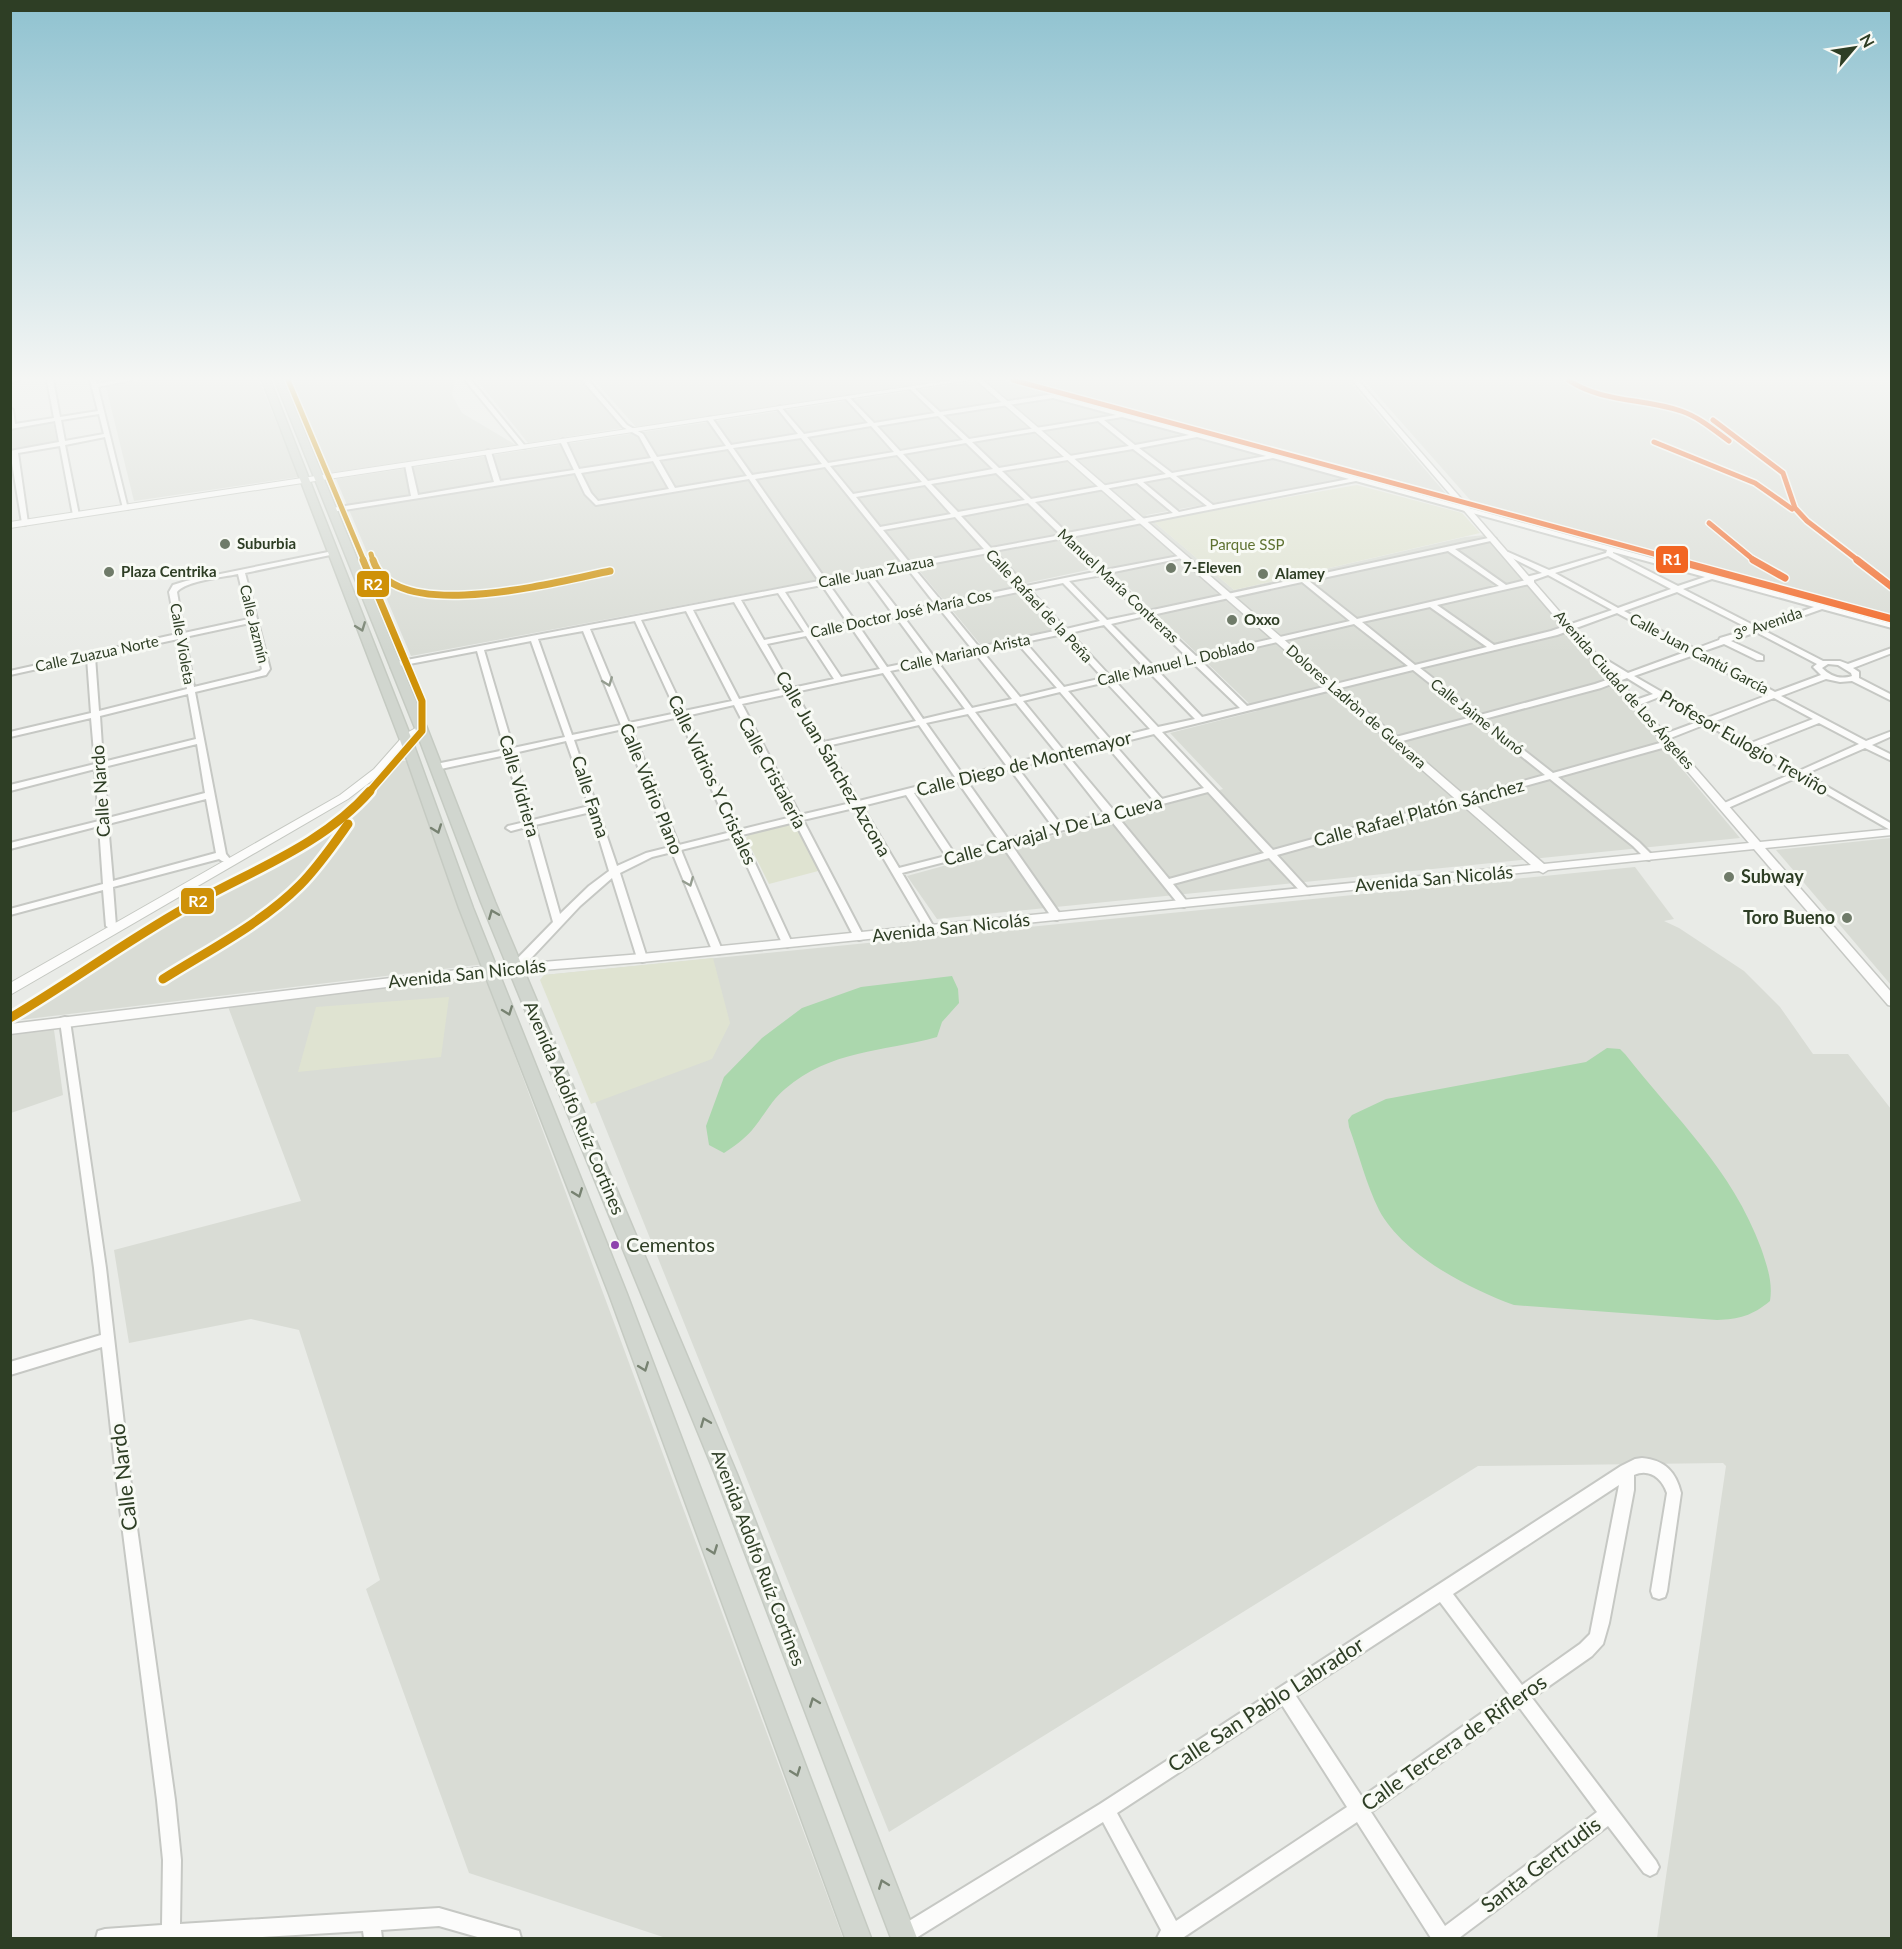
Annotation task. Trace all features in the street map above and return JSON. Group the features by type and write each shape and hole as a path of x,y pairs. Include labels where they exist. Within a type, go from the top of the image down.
{"main road":[{"name":"Avenida Adolfo Ruíz Cortines","path":"302,471 404,736 423,793 618,1294 858,1938"},
{"name":"Avenida Adolfo Ruíz Cortines","path":"316,471 420,725 515,968 726,1474 904,1937"},
{"path":"10,525 367,471"},
{"path":"389,699 403,697 407,693"},
{"path":"10,983 349,785 376,764 404,736 420,725"},
{"path":"10,990 344,797 378,771 404,736"},
{"path":"423,793 433,788 444,788"}],"street":[{"path":"16,471 25,523"},
{"path":"67,471 76,515"},
{"path":"116,471 126,508"},
{"path":"409,471 415,497"},
{"path":"494,471 498,484"},
{"path":"332,510 585,471"},
{"path":"662,471 673,490"},
{"path":"746,471 1057,917"},
{"path":"578,472 593,502 599,503 788,471"},
{"path":"830,471 1184,904"},
{"name":"Calle Rafael de la Peña","path":"915,471 1306,892"},
{"path":"851,496 992,471"},
{"name":"Manuel María Contreras","path":"998,471 1246,709"},
{"name":"Dolores Ladròn de Guevara","path":"1082,471 1543,869"},
{"path":"1165,471 1210,506"},
{"path":"878,529 1194,471"},
{"path":"1328,471 1468,509 1610,552 1711,576 1892,626"},
{"name":"Avenida Ciudad de Los Ángeles","path":"1435,471 1892,1002"},
{"name":"Calle Juan Zuazua","path":"394,665 1176,512 1358,479"},
{"path":"1138,481 1176,512"},
{"name":"Calle Mariano Arista","path":"436,767 1493,539"},
{"path":"1448,549 1505,587"},
{"path":"1610,552 1677,590 1821,663 1833,662 1848,667 1857,675 1854,679"},
{"name":"Calle Manuel L. Doblado","path":"822,745 1432,605 1530,580 1610,552"},
{"name":"Calle Violeta","path":"223,857 199,741 173,592 176,587 333,553"},
{"name":"Calle Juan Cantú García","path":"1506,553 1549,573 1892,759"},
{"name":"Calle Doctor José María Cos","path":"762,643 1182,556"},
{"name":"Calle Jazmín","path":"191,692 264,672 266,669 241,572"},
{"path":"867,574 1059,830"},
{"name":"Calle Diego de Montemayor","path":"515,968 598,882 613,871 637,859 1493,648 1570,627 1711,576"},
{"name":"Calle Jaime Nunó","path":"1303,580 1552,776 1636,844 1648,858"},
{"path":"1065,581 1201,720"},
{"path":"780,590 839,680"},
{"name":"Calle Juan Sánchez Azcona","path":"736,599 930,929"},
{"path":"1432,605 1493,648"},
{"name":"3° Avenida","path":"1615,678 1820,607"},
{"name":"Calle Cristalería","path":"688,608 859,937"},
{"name":"Calle Vidrios Y Cristales","path":"637,618 787,943"},
{"name":"Calle Zuazua Norte","path":"10,673 253,620"},
{"name":"Calle Vidrio Plano","path":"586,628 717,950"},
{"name":"Calle Fama","path":"534,638 594,808 642,958"},
{"path":"1723,640 1760,658"},
{"path":"1020,641 1160,802"},
{"name":"Calle Vidriera","path":"480,648 558,923"},
{"path":"1848,667 1892,650"},
{"name":"Calle Nardo","path":"91,655 111,926"},
{"name":"Profesor Eulogio Treviño","path":"1597,658 1891,829"},
{"path":"1821,663 1819,670 1826,676 1838,680 1854,679 1892,699"},
{"name":"Calle Rafael Platón Sánchez","path":"1167,883 1552,776 1668,740 1826,676"},
{"path":"1395,740 1575,693 1615,678"},
{"path":"10,735 191,692"},
{"path":"1636,703 1660,694"},
{"path":"1750,747 1819,720"},
{"path":"1725,806 1892,732"},
{"path":"10,788 199,741"},
{"name":"Calle Carvajal Y De La Cueva","path":"896,872 1209,789"},
{"path":"909,792 952,857"},
{"path":"10,846 210,795"},
{"path":"511,828 594,808"},
{"name":"Avenida San Nicolás","path":"10,1029 491,970 642,958 1543,869 1759,846 1891,829"},
{"path":"10,912 223,857"},
{"name":"Calle Nardo","path":"65,1021 109,1339 124,1485 171,1840 171,1934"},
{"path":"10,1369 109,1339"},
{"path":"1626,1471 1635,1466 1651,1466 1664,1472 1672,1484 1674,1493 1659,1591"},
{"name":"Calle San Pablo Labrador","path":"904,1937 1106,1810 1626,1471"},
{"name":"Calle Tercera de Rifleros","path":"1171,1937 1360,1809 1586,1650 1597,1638 1627,1490 1626,1471"},
{"path":"1442,1591 1650,1866"},
{"path":"1284,1693 1443,1938"},
{"path":"1106,1810 1171,1937"},
{"name":"Santa Gertrudis","path":"1443,1938 1610,1814"},
{"path":"105,1938 171,1934 372,1930 439,1917 512,1938"}],"shaded area":[{"path":"127,471 297,471 299,477 134,501"},
{"path":"389,471 1319,471 1347,479 1146,515 1234,590 1465,537 1486,535 1740,838 937,919 907,876 1223,789 1170,733 1257,711 1106,566 1017,585 1056,629 981,645 912,562 411,656 336,479"},
{"path":"1359,471 1426,471 1447,495"},
{"path":"1444,471 1891,471 1891,614 1471,501"},
{"path":"396,761 407,761 485,964 11,1021 10,1011 303,839 352,805"},
{"path":"1892,838 1891,985 1776,850"},
{"path":"1635,867 1674,919 1664,921 1679,928 1744,971 1780,1007 1813,1054 1848,1054 1891,1109 1891,1938 1657,1938 1726,1466 1723,1463 1478,1466 889,1832 544,975"},
{"path":"952,976 958,989 959,1003 942,1022 937,1037 858,1054 820,1067 802,1076 785,1089 749,1133 734,1146 724,1153 709,1145 706,1126 724,1077 762,1038 802,1008 861,987"},
{"path":"482,978 487,981 843,1938 666,1938 469,1873 366,1589 380,1580 299,1330 251,1319 129,1343 114,1250 301,1201 227,1004"},
{"path":"48,1028 54,1030 63,1095 11,1113 11,1034"},
{"path":"1607,1048 1620,1049 1625,1054 1701,1146 1735,1194 1761,1248 1769,1274 1770,1301 1757,1310 1739,1318 1717,1320 1514,1305 1477,1290 1438,1268 1403,1241 1379,1210 1349,1127 1348,1120 1352,1115 1386,1099 1586,1062"}],"green space":[{"name":"Parque SSP","path":"1357,485 1462,513 1480,533 1234,590 1153,521"},
{"path":"791,823 797,825 822,870 769,884 746,838 749,834"},
{"path":"713,958 730,1023 712,1059 591,1104 540,980 544,975"},
{"path":"449,997 441,1057 298,1072 316,1007"}],"transit line":[{"name":"R2","path":"10,1018 163,921 301,845 338,822 354,809 422,731 422,701 326,471"},
{"name":"R1","path":"1348,471 1892,619"},
{"name":"R1","path":"1725,471 1755,483 1792,509"},
{"name":"R1","path":"1780,471 1795,508 1807,521 1892,587"},
{"name":"R1","path":"1709,523 1762,567 1785,578"},
{"name":"R2","path":"371,554 377,571 383,579 404,590 430,595 493,593 610,571"},
{"name":"R2","path":"163,979 244,929 289,895 328,852 348,824"}],"place":[{"name":"Suburbia","path":"225,544"},
{"name":"7-Eleven","path":"1171,568"},
{"name":"Plaza Centrika","path":"109,572"},
{"name":"Alamey","path":"1263,574"},
{"name":"Oxxo","path":"1232,620"},
{"name":"Subway","path":"1729,877"},
{"name":"Toro Bueno","path":"1847,918"},
{"name":"Cementos","path":"615,1245"}]}
